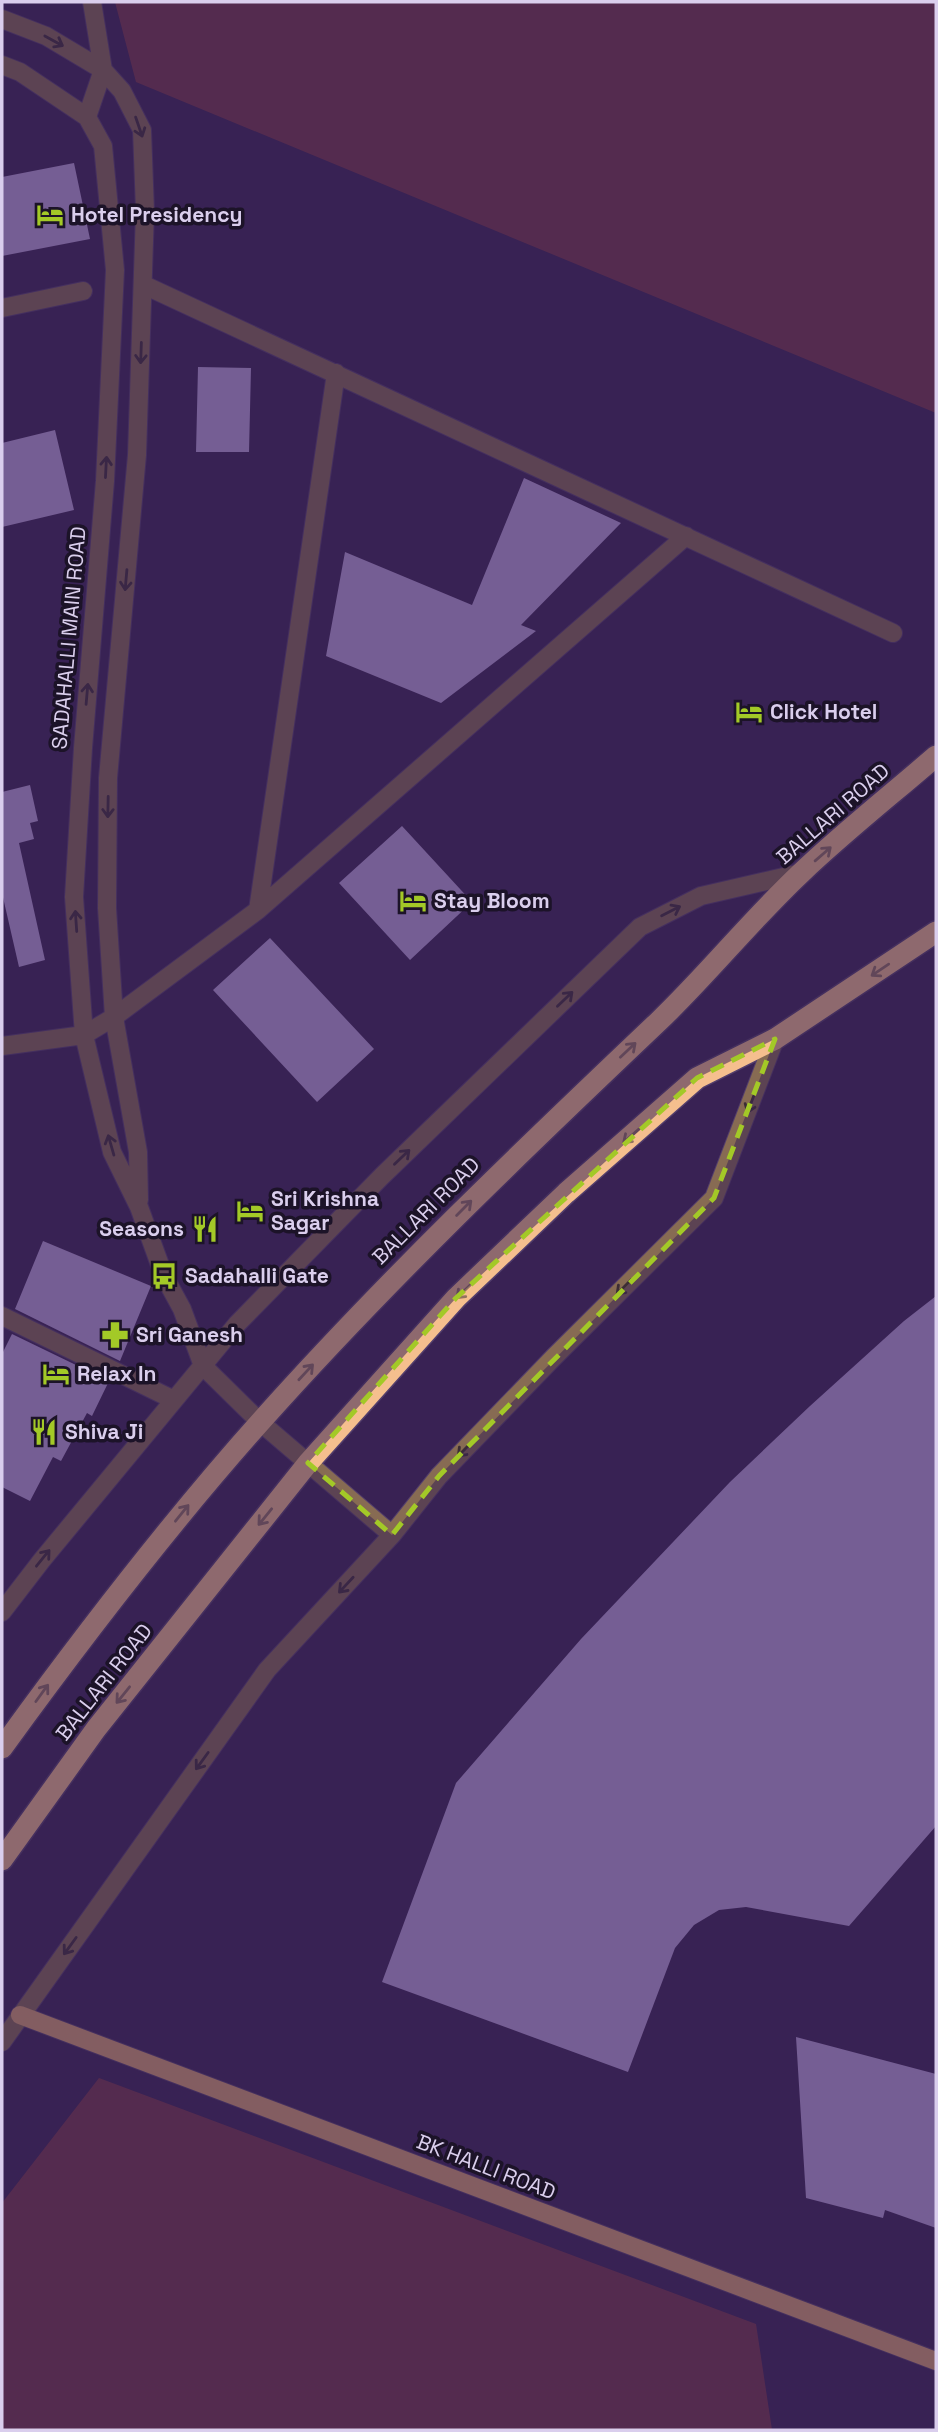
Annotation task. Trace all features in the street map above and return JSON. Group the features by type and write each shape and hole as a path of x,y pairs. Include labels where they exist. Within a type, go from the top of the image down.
{"highway":[{"name":"BALLARI ROAD","path":"2,1748 83,1636 185,1509 260,1422 408,1263 548,1124 662,1018 801,873 936,756"},
{"name":"BALLARI ROAD","path":"2,1860 96,1729 308,1463 456,1298 566,1193 697,1078 775,1040 936,932"}],"main road":[{"name":"BK HALLI ROAD","path":"20,2015 936,2361"}],"street":[{"name":"SADAHALLI MAIN ROAD","path":"92,2 103,69 87,117 103,146 115,270 108,424 74,897 84,1035 113,1152 139,1207 164,1276 182,1309 202,1366"},
{"path":"2,19 47,36 103,69"},
{"path":"2,65 20,72 87,117"},
{"name":"SADAHALLI MAIN ROAD","path":"103,69 122,91 142,130 145,211 138,426 108,778 107,908 114,1017 138,1152 139,1207"},
{"path":"144,285 893,633"},
{"path":"2,308 83,291"},
{"path":"258,910 336,373"},
{"path":"108,424 138,426"},
{"path":"2,1046 84,1035 114,1017 258,910 686,536"},
{"path":"2,1612 237,1324 382,1176 640,927 701,895 801,873"},
{"path":"2,2042 267,1670 392,1535 439,1476 714,1198 775,1040"},
{"path":"2,1316 174,1400"},
{"path":"202,1366 260,1422 392,1535"}],"highlighted area":[{"path":"775,1039 714,1198 439,1476 392,1535 308,1463 456,1298 697,1078"}],"shaded area":[{"path":"115,2 936,2 936,413 136,82"},
{"path":"99,2078 756,2324 772,2430 2,2430 2,2203"}],"building":[{"path":"74,163 90,239 2,256 2,177"},
{"path":"198,367 251,368 249,452 196,452"},
{"path":"55,430 74,510 2,527 2,443"},
{"path":"524,478 621,523 521,625 536,631 441,703 326,656 345,552 472,605"},
{"path":"30,785 38,821 30,823 34,839 19,843 45,960 19,967 2,893 2,792"},
{"path":"402,826 472,902 410,960 339,883"},
{"path":"270,938 374,1049 317,1102 213,990"},
{"path":"43,1241 151,1286 120,1361 15,1309"},
{"path":"936,1296 936,1826 849,1926 746,1907 719,1910 694,1925 675,1948 628,2072 382,1982 456,1783 581,1639 730,1482 904,1321"},
{"path":"12,1334 109,1381 92,1416 87,1413 61,1461 53,1457 30,1501 2,1487 2,1354"},
{"path":"796,2037 936,2074 936,2228 885,2210 883,2218 806,2198"}],"place":[{"name":"Hotel Presidency","path":"50,215"},
{"name":"Click Hotel","path":"749,712"},
{"name":"Stay Bloom","path":"413,901"},
{"name":"Sri Krishna Sagar","path":"250,1211"},
{"name":"Seasons","path":"205,1229"},
{"name":"Sadahalli Gate","path":"164,1276"},
{"name":"Sri Ganesh","path":"115,1335"},
{"name":"Relax In","path":"56,1374"},
{"name":"Shiva Ji","path":"44,1432"}]}
